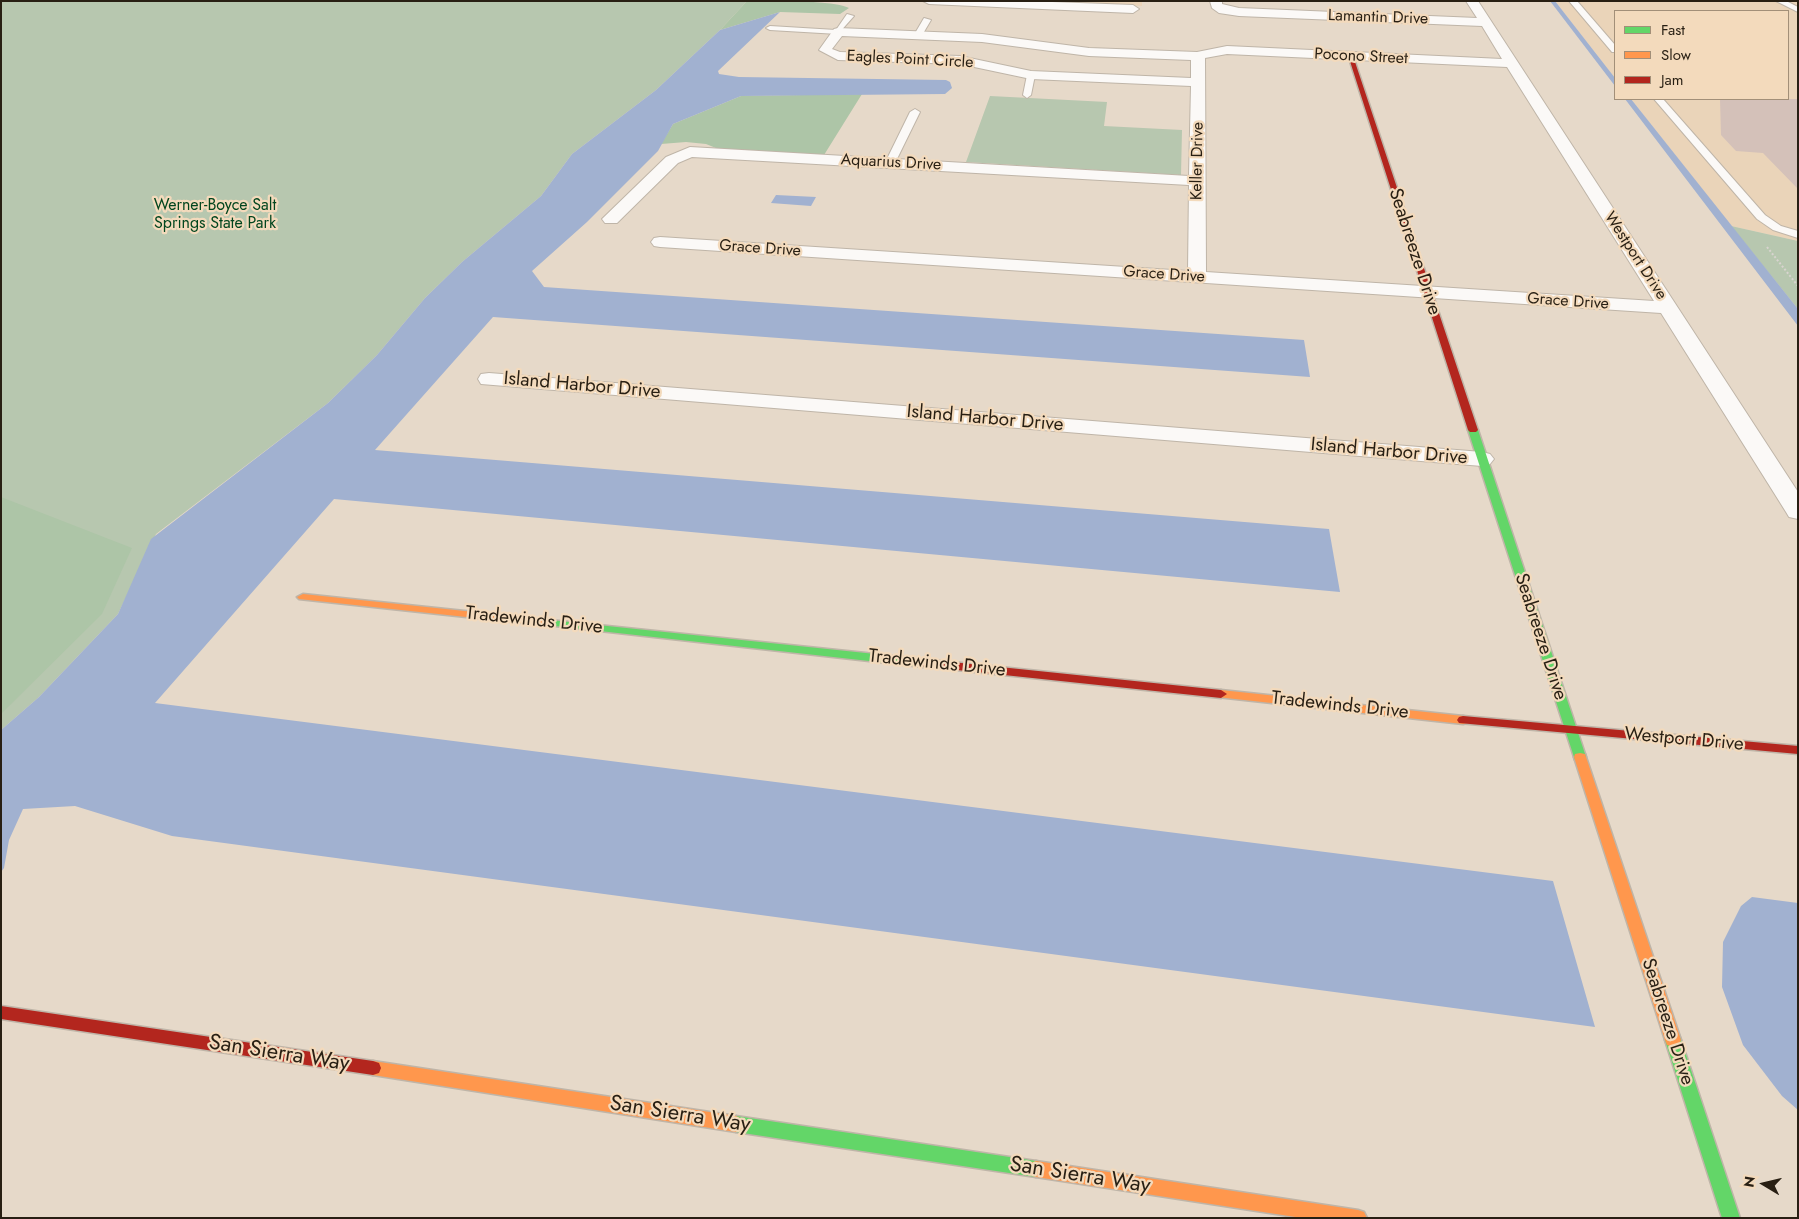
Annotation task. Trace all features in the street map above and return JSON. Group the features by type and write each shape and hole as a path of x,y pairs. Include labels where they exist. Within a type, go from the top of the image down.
{"street":[{"path":"929,1 1121,5 1133,9"},
{"name":"Lamantin Drive","path":"1216,1 1216,6 1223,10 1239,12 1486,22"},
{"name":"Westport Drive","path":"1472,1 1798,512"},
{"name":"Eagles Point Circle","path":"1198,82 1031,74 960,60 838,56 825,50 838,32 982,38 1089,52 1204,54"},
{"name":"Pocono Street","path":"1204,54 1350,56 1512,63"},
{"name":"Keller Drive","path":"1197,277 1198,82 1204,54"},
{"name":"Seabreeze Drive","path":"1350,56 1731,1218"},
{"name":"Aquarius Drive","path":"611,219 672,160 690,152 1197,181"},
{"name":"Grace Drive","path":"660,242 1668,308"},
{"name":"Island Harbor Drive","path":"489,379 1482,459"},
{"name":"Tradewinds Drive","path":"303,597 1571,731"},
{"name":"Westport Drive","path":"1571,731 1798,750"},
{"name":"San Sierra Way","path":"1,1012 1358,1218"}],"lane":[{"path":"1573,1 1614,49"},
{"path":"1780,1 1798,10"},
{"path":"770,28 838,32 850,16"},
{"path":"918,35 927,20"},
{"path":"1027,95 1031,74"},
{"path":"1659,100 1761,217 1777,228 1798,235"},
{"path":"890,163 914,112"}],"shaded area":[{"path":"1032,1 1142,1 1142,6"},
{"path":"1555,1 1798,1 1798,241 1731,226 1632,100 1789,100 1789,10 1614,10 1614,77"}],"green space":[{"name":"Werner-Boyce Salt Springs State Park","path":"1,1 747,1 720,30 656,90 572,154 541,196 462,262 425,298 377,355 328,403 156,534 118,614 39,697 1,730"},
{"path":"747,1 816,2 842,5 849,8 840,14 780,12 720,30"},
{"path":"862,94 824,155 721,150 706,144 686,142 661,144 673,124 741,96"},
{"path":"990,96 1107,102 1104,126 1182,130 1181,175 966,162"},
{"path":"1731,226 1798,241 1798,309"},
{"path":"1,497 132,548 102,614 1,714"}],"water":[{"path":"1550,1 1555,1 1614,77 1614,85"},
{"path":"780,12 718,71 719,74 739,77 946,80 950,82 952,88 945,94 741,96 673,124 658,151 587,222 532,271 544,287 1304,340 1310,377 493,317 375,450 1329,529 1340,592 334,499 155,703 1553,881 1595,1027 172,836 75,806 23,809 9,840 4,868 1,872 1,730 39,697 118,614 151,539 328,403 377,355 425,298 462,262 541,196 572,154 656,90 720,30"},
{"path":"1626,100 1632,100 1798,309 1798,326"},
{"path":"776,195 816,197 811,206 771,203"},
{"path":"1752,897 1798,903 1798,1110 1782,1096 1743,1045 1722,987 1723,942 1741,906"}],"building":[{"path":"1798,99 1798,189 1763,153 1736,151 1721,135 1720,100"}],"traffic: fast":[{"path":"1473,430 1580,757"},
{"path":"550,623 923,663"},
{"path":"1673,1040 1731,1218"},
{"path":"736,1124 1036,1169"}],"traffic: slow":[{"path":"303,597 550,623"},
{"path":"1221,694 1463,720"},
{"path":"1580,757 1673,1040"},
{"path":"373,1068 736,1124"},
{"path":"1036,1169 1358,1218"}],"traffic: jam":[{"path":"1350,56 1473,430"},
{"path":"923,663 1221,694"},
{"path":"1463,720 1798,750"},
{"path":"1,1012 373,1068"}]}
